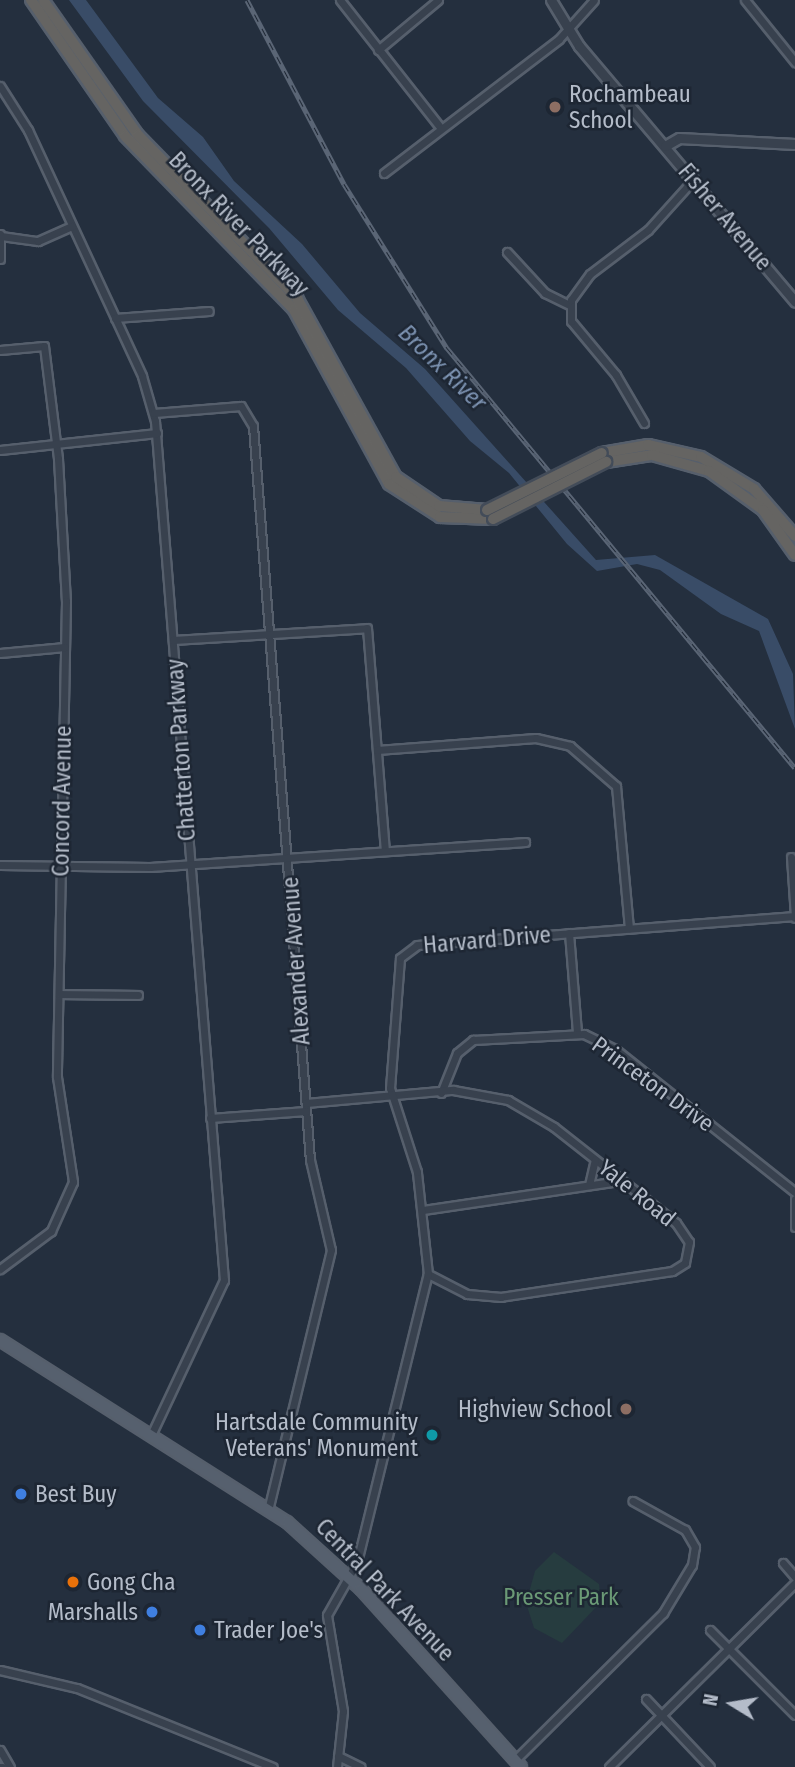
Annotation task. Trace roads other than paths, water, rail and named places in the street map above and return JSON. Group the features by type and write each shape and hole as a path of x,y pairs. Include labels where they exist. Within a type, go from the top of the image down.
{"highway":[{"name":"Bronx River Parkway","path":"31,0 125,136 294,310 388,484 440,517 490,515 604,458 648,445 701,457 754,489 795,536"},
{"name":"Bronx River Parkway","path":"43,0 138,135 297,298 396,477 433,503 490,515"},
{"name":"Bronx River Parkway","path":"604,458 652,455 709,471 763,510 795,555"}],"main road":[{"name":"Central Park Avenue","path":"0,1340 201,1462 268,1507 349,1577 518,1763"}],"street":[{"path":"340,0 439,126"},
{"path":"378,50 438,0"},
{"name":"Fisher Avenue","path":"551,0 567,28 795,302"},
{"path":"384,173 439,126 567,28 594,0"},
{"path":"745,0 795,62"},
{"name":"Chatterton Parkway","path":"0,86 72,226 115,318 154,414 157,433 223,1286 152,1433"},
{"path":"665,146 679,138 795,144"},
{"path":"644,424 617,376 571,321 570,305 590,274 648,230 694,179"},
{"path":"0,259 0,235 38,241 72,226"},
{"path":"507,253 545,293 570,305"},
{"path":"115,318 209,311"},
{"name":"Concord Avenue","path":"0,350 44,346 57,445 65,647 58,1087 72,1191 51,1231 0,1269"},
{"name":"Alexander Avenue","path":"154,414 245,408 253,426 306,1107 330,1264 268,1507"},
{"path":"0,450 157,433"},
{"path":"173,640 365,626 385,850"},
{"path":"0,653 65,647"},
{"path":"377,750 543,738 565,743 604,771 617,791 629,928"},
{"path":"0,865 61,867 190,864 525,842"},
{"path":"791,857 795,917"},
{"name":"Harvard Drive","path":"337,1767 341,1695 327,1615 349,1577 428,1274 423,1210 393,1099 396,970 407,948 629,928 795,917"},
{"path":"569,933 577,1032"},
{"path":"59,994 138,995"},
{"name":"Princeton Drive","path":"441,1093 457,1053 472,1040 577,1032 615,1049 795,1192"},
{"name":"Yale Road","path":"210,1118 441,1093 509,1100 595,1160 685,1233 689,1252 682,1267 488,1298 428,1274"},
{"path":"589,1185 595,1160"},
{"path":"423,1210 619,1181"},
{"path":"795,1199 795,1227"},
{"path":"518,1763 663,1612 692,1565 695,1547 685,1530 634,1501"},
{"path":"783,1563 795,1577"},
{"path":"609,1767 795,1583"},
{"path":"710,1630 795,1714"},
{"path":"0,1670 77,1688 273,1767"},
{"path":"646,1699 710,1767"},
{"path":"0,1750 10,1767"},
{"path":"338,1756 360,1767"}],"water":[{"path":"69,0 86,0 158,98 203,137 234,181 302,244 360,313 425,369 596,560 655,555 768,619 793,674 795,729 759,631 721,614 660,570 637,564 597,571 567,544 509,473 470,441 406,368 338,310 269,228 143,101"}],"railway":[{"path":"247,0 344,184 447,348 795,768"}],"place":[{"name":"Rochambeau School","path":"555,107"},
{"name":"Highview School","path":"626,1409"},
{"name":"Hartsdale Community Veterans' Monument","path":"432,1435"},
{"name":"Best Buy","path":"21,1494"},
{"name":"Gong Cha","path":"73,1582"},
{"name":"Marshalls","path":"152,1612"},
{"name":"Trader Joe's","path":"200,1630"}],"water label":[{"name":"Bronx River","path":"442,368"}],"park label":[{"name":"Presser Park","path":"561,1597"}]}
